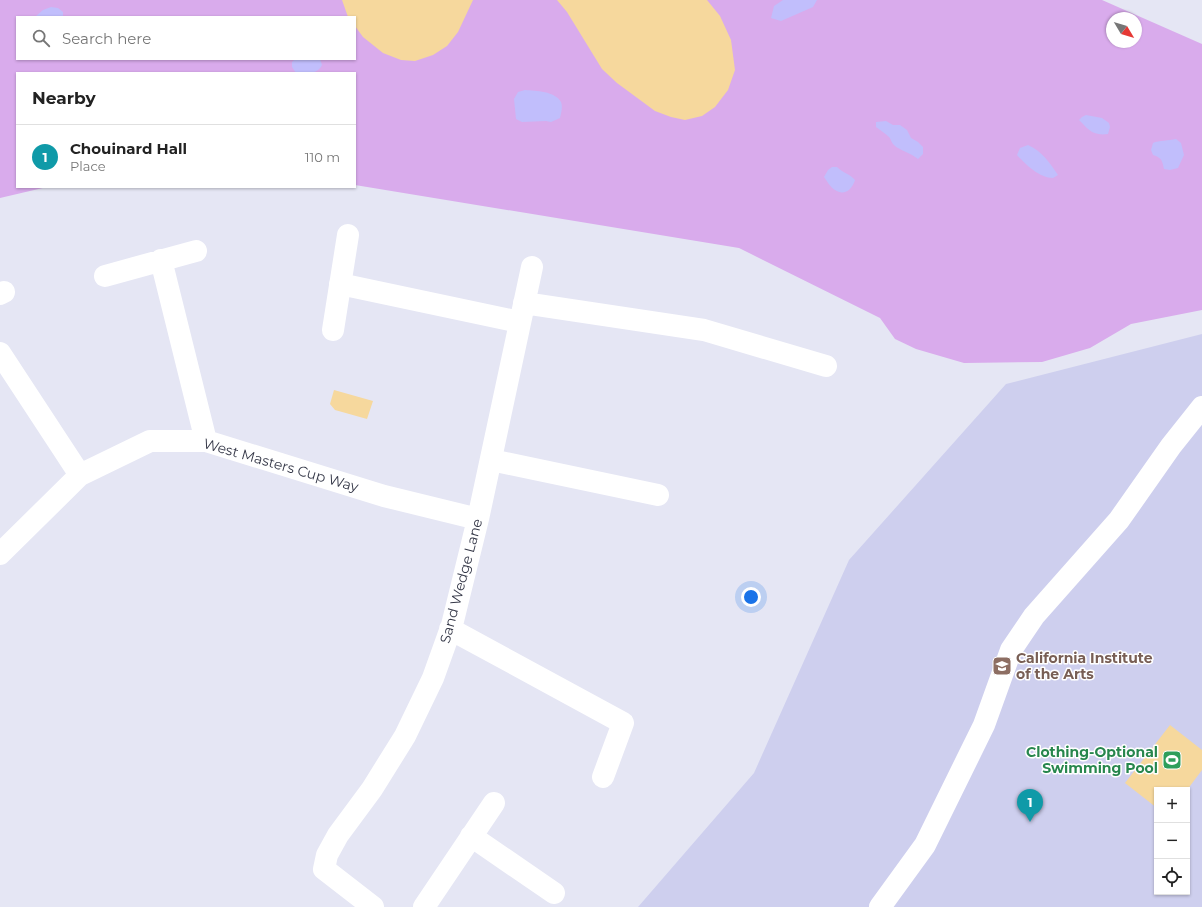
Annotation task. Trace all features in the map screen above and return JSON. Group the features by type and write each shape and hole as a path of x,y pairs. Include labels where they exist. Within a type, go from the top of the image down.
{"street":[{"path":"333,330 348,235"},
{"path":"105,276 196,251"},
{"path":"162,260 206,441"},
{"name":"Sand Wedge Lane","path":"373,907 324,869 327,855 338,834 372,789 405,736 434,678 450,629 478,519 532,267"},
{"path":"340,284 522,313 704,330 826,366"},
{"path":"0,353 80,475"},
{"path":"880,907 925,845 984,725 1011,650 1034,616 1119,520 1171,446 1202,407"},
{"name":"West Masters Cup Way","path":"0,554 80,475 150,440 206,441 384,496 478,519"},
{"path":"491,460 658,495"},
{"path":"450,629 623,723 603,777"},
{"path":"424,907 494,802"},
{"path":"471,836 554,892"}],"shaded area":[{"path":"0,0 1102,0 1129,12 1106,12 1106,48 1142,48 1142,18 1202,44 1202,310 1131,324 1090,348 1042,362 964,363 916,349 895,339 880,318 739,248 356,185 356,72 16,72 16,188 43,188 0,198"},
{"path":"342,0 473,0 458,32 447,46 433,55 415,61 401,60 383,53 363,37 356,27 356,16 348,16"},
{"path":"557,0 707,0 720,16 731,40 735,70 728,90 715,107 702,116 685,120 655,111 617,83 602,69 567,12"},
{"name":"California Institute of the Arts","path":"1202,334 1202,907 638,907 754,773 849,560 1006,384"},
{"path":"334,390 373,401 367,419 335,410 330,404"},
{"name":"Clothing-Optional Swimming Pool","path":"1170,725 1202,750 1202,770 1189,787 1154,787 1154,806 1125,783"}],"sand":[{"path":"783,0 817,0 813,7 781,21 771,18 774,6"},
{"path":"51,7 58,8 63,12 63,16 36,16 43,10"},
{"path":"294,60 320,60 322,65 314,72 295,72 292,67 292,62"},
{"path":"525,90 545,92 558,98 562,106 560,118 551,122 522,122 516,119 514,99 518,92"},
{"path":"1086,115 1102,118 1109,123 1110,127 1108,134 1092,132 1079,120"},
{"path":"886,121 893,125 900,125 907,130 911,138 923,147 923,154 918,159 893,144 889,137 876,127 876,122"},
{"path":"1176,139 1181,143 1184,155 1178,168 1170,170 1164,169 1161,160 1153,155 1151,150 1153,143"},
{"path":"1028,145 1042,154 1058,175 1053,178 1043,176 1029,167 1017,155 1020,148"},
{"path":"832,167 837,167 855,180 850,189 844,192 838,192 830,186 824,177 828,170"}],"place":[{"name":"California Institute of the Arts","path":"1002,666"},
{"name":"Clothing-Optional Swimming Pool","path":"1172,760"},
{"name":"Chouinard Hall","path":"1030,822"}]}
